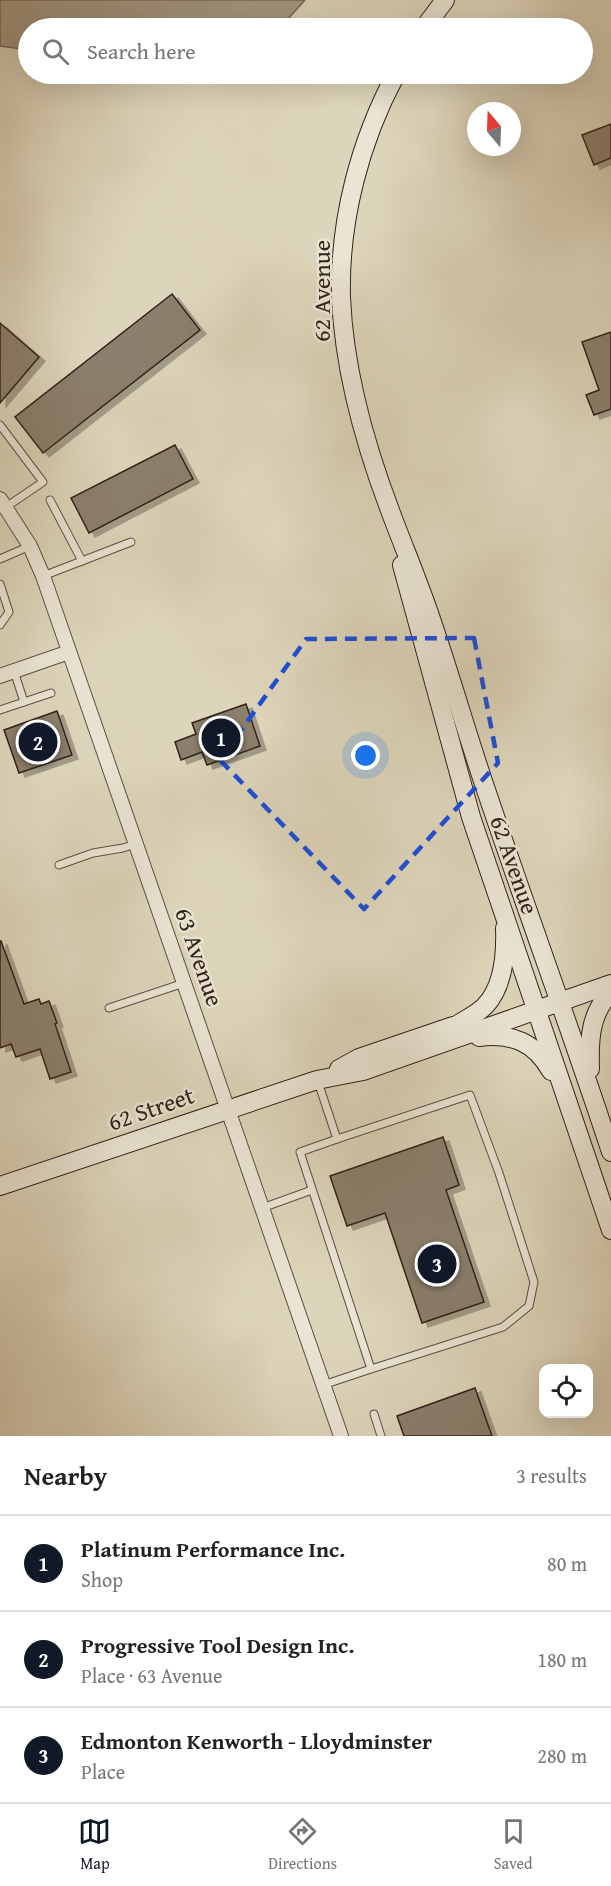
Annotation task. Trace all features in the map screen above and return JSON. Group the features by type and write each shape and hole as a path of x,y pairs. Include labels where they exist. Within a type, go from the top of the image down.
{"main road":[{"path":"432,18 445,0"},
{"name":"62 Avenue","path":"391,84 362,150 347,223 342,262 341,298 346,354 352,384 359,414 390,511 420,586 484,785 611,1152"},
{"name":"62 Avenue","path":"390,511 408,590 464,792 611,1230"},
{"path":"457,1025 486,1005 498,984 505,951 505,912"},
{"name":"62 Street","path":"559,997 611,973"},
{"name":"62 Street","path":"0,1186 228,1108 317,1080 363,1071 447,1042 536,1005 611,984"},
{"path":"591,1091 589,1041 592,1022 602,1001 611,992"},
{"name":"62 Street","path":"317,1080 359,1058 457,1025 536,1005"},
{"path":"447,1042 492,1036 518,1040 544,1058 566,1096"}],"street":[{"name":"63 Avenue","path":"3,503 30,546 43,576 341,1436"},
{"path":"7,674 69,652"}],"lane":[{"path":"0,425 44,482 3,503"},
{"path":"50,500 82,561"},
{"path":"43,576 131,542"},
{"path":"0,559 30,546"},
{"path":"0,584 9,612 0,625"},
{"path":"7,674 24,702"},
{"path":"0,710 51,693"},
{"path":"59,865 93,853 136,844"},
{"path":"109,1008 184,983"},
{"path":"317,1080 337,1139"},
{"path":"322,1385 503,1327 529,1306 534,1282 499,1173 470,1095 300,1152 371,1369"},
{"path":"262,1208 312,1190"},
{"path":"374,1414 381,1436"}],"highlighted area":[{"path":"474,638 498,763 364,909 220,760 306,639"}],"shaded area":[{"path":"0,0 305,0 289,18 18,18 18,49 0,46"}],"building":[{"path":"611,124 611,158 594,165 582,135"},
{"path":"172,294 200,330 43,453 15,417"},
{"path":"0,323 39,357 0,403"},
{"path":"611,332 611,409 594,415 586,395 599,390 582,342"},
{"path":"175,445 193,479 89,533 71,498"},
{"path":"246,704 260,746 207,765 202,752 181,760 175,742 196,734 192,723"},
{"path":"57,711 72,755 19,773 4,730"},
{"path":"0,941 24,1004 39,999 41,1004 49,1001 71,1072 50,1079 40,1049 16,1057 11,1044 0,1048"},
{"path":"443,1137 459,1185 446,1190 484,1302 422,1323 385,1213 347,1226 330,1176"},
{"path":"475,1388 492,1436 404,1436 397,1416"}],"place":[{"name":"Platinum Performance Inc.","path":"221,738"},
{"name":"Progressive Tool Design Inc.","path":"38,742"},
{"name":"Edmonton Kenworth - Lloydminster","path":"437,1264"}]}
